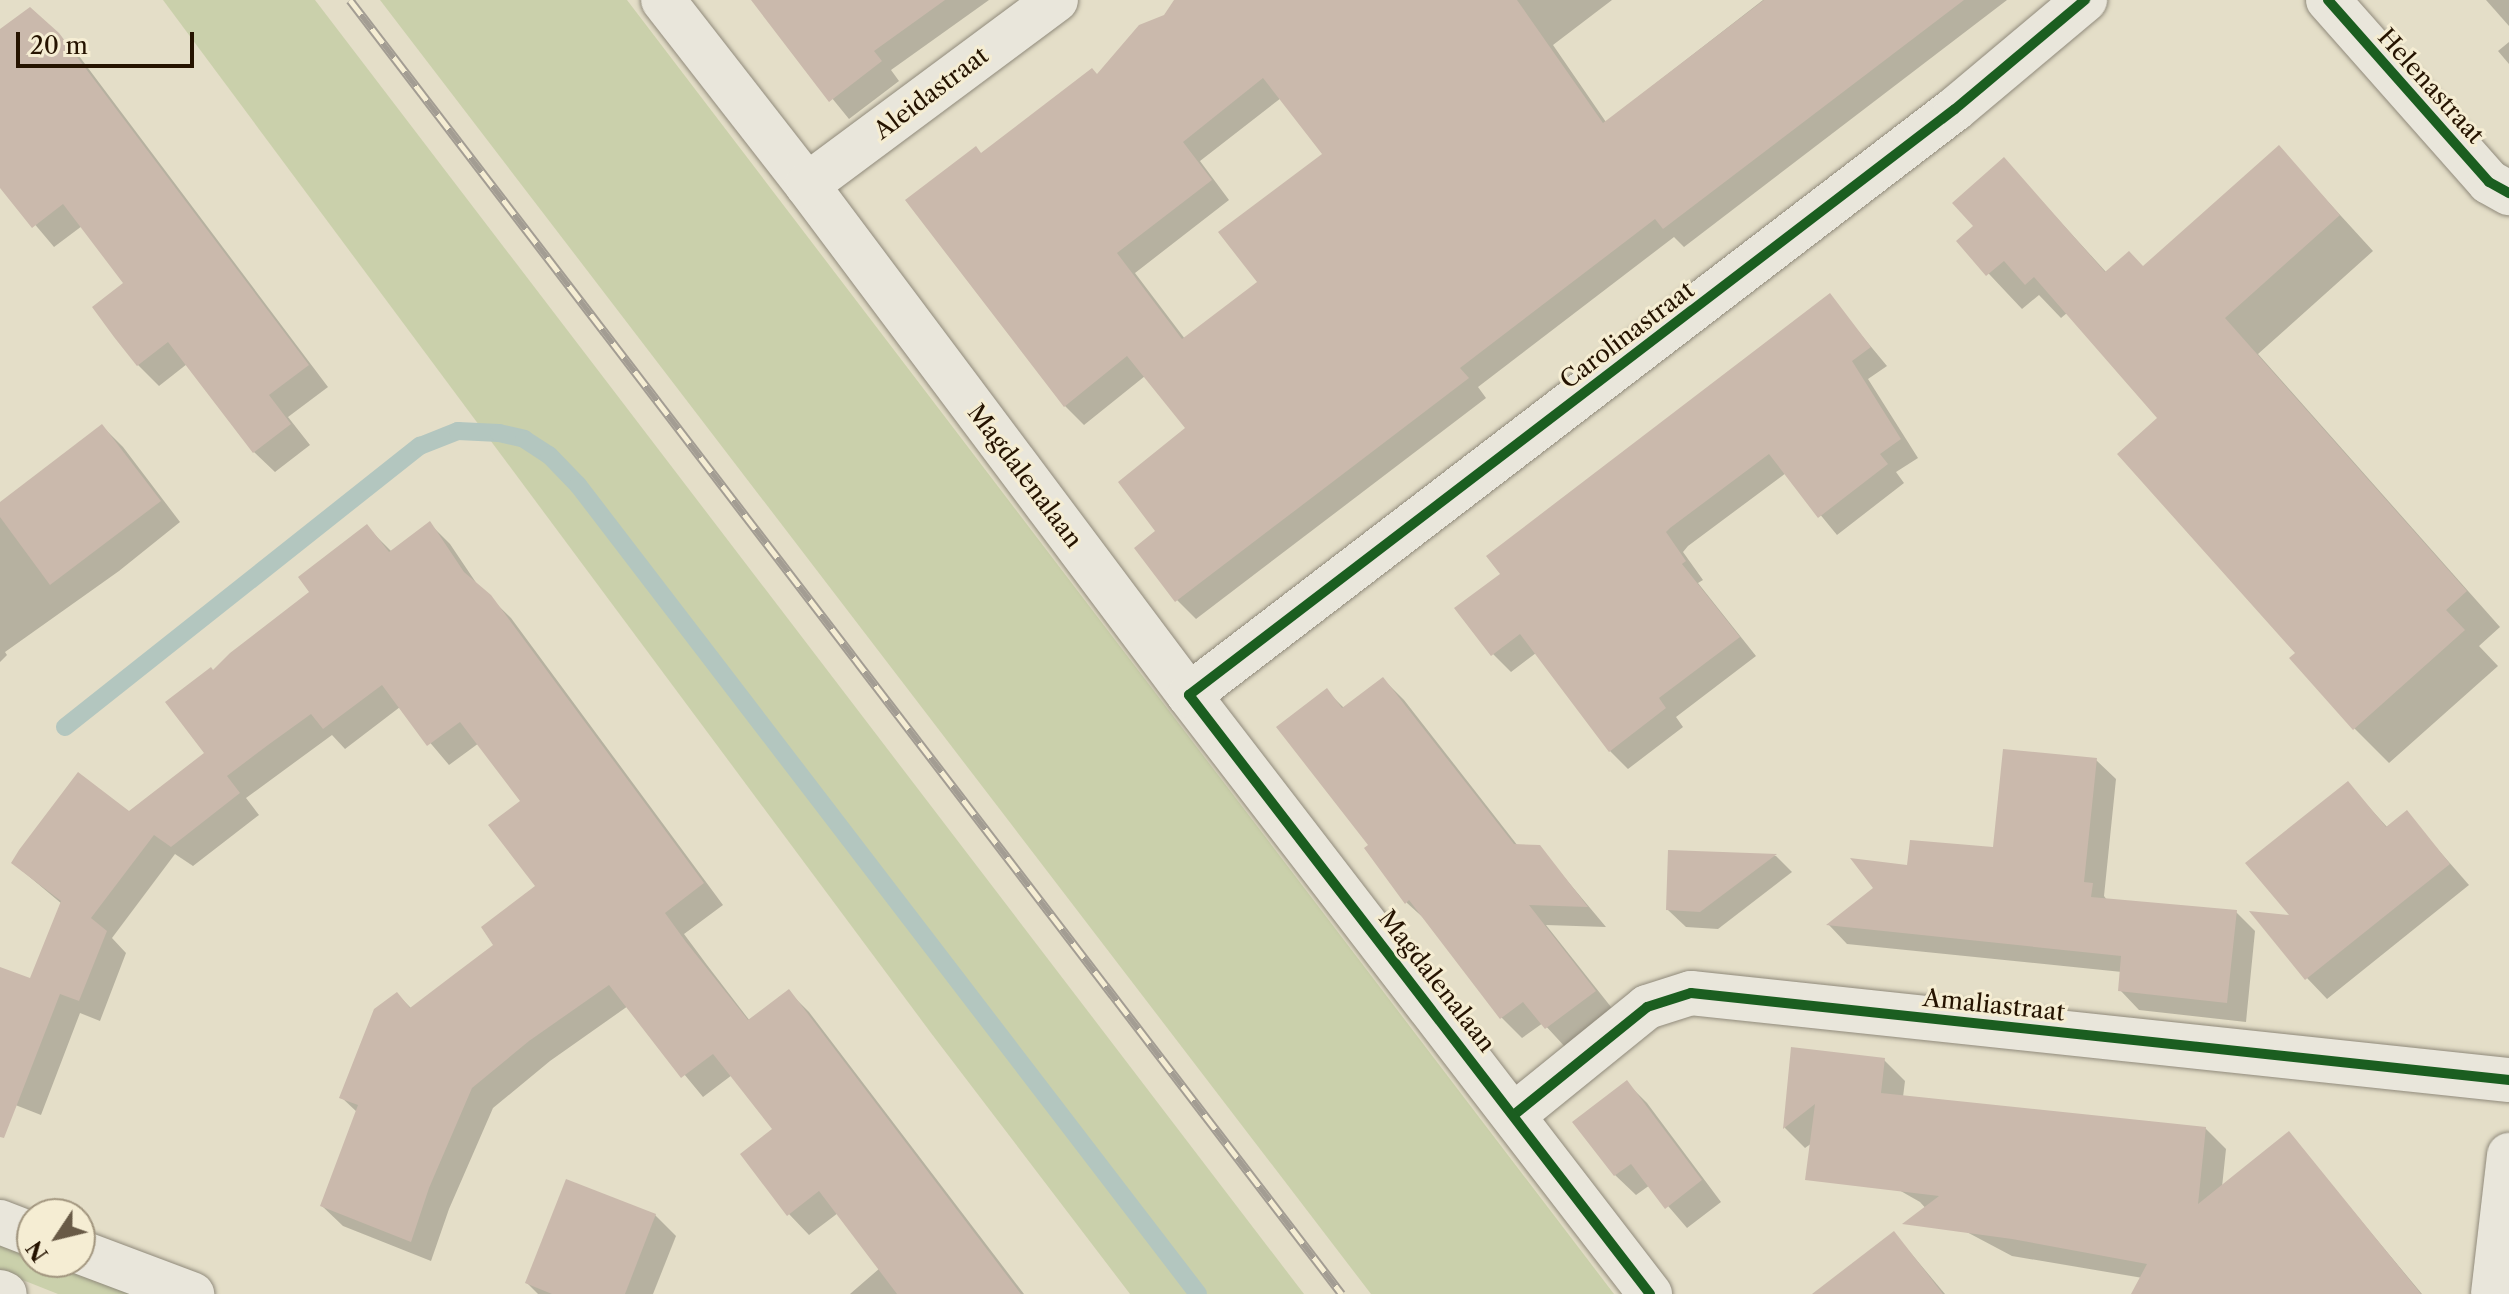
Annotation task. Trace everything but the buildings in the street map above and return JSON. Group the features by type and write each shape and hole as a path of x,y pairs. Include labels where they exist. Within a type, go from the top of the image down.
{"street":[{"name":"Magdalenalaan","path":"663,0 807,185 1189,695 1515,1114 1650,1294"},
{"name":"Aleidastraat","path":"807,185 1056,0"},
{"name":"Carolinastraat","path":"1189,695 1955,109 2085,0"},
{"name":"Helenastraat","path":"2328,0 2489,182 2509,193"},
{"name":"Amaliastraat","path":"1515,1114 1647,1007 1691,993 2509,1080"},
{"path":"2493,1294 2509,1155"},
{"path":"96,1258 192,1294"}],"green space":[{"path":"163,0 315,0 1304,1294 1130,1294 931,1033"},
{"path":"380,0 627,0 1614,1294 1371,1294"},
{"path":"0,1237 16,1243 16,1277 0,1271"},
{"path":"96,1273 153,1294 58,1294 18,1278 96,1278"}],"waterway":[{"path":"65,727 420,446 458,431 499,433 524,439 549,455 578,485 1198,1294"}],"railway":[{"path":"350,0 1342,1294"}],"cycle path":[{"path":"1650,1294 1189,695 1955,109 2085,0"},
{"path":"2328,0 2489,182 2509,193"},
{"path":"1515,1114 1647,1007 1691,993 2509,1080"}]}
